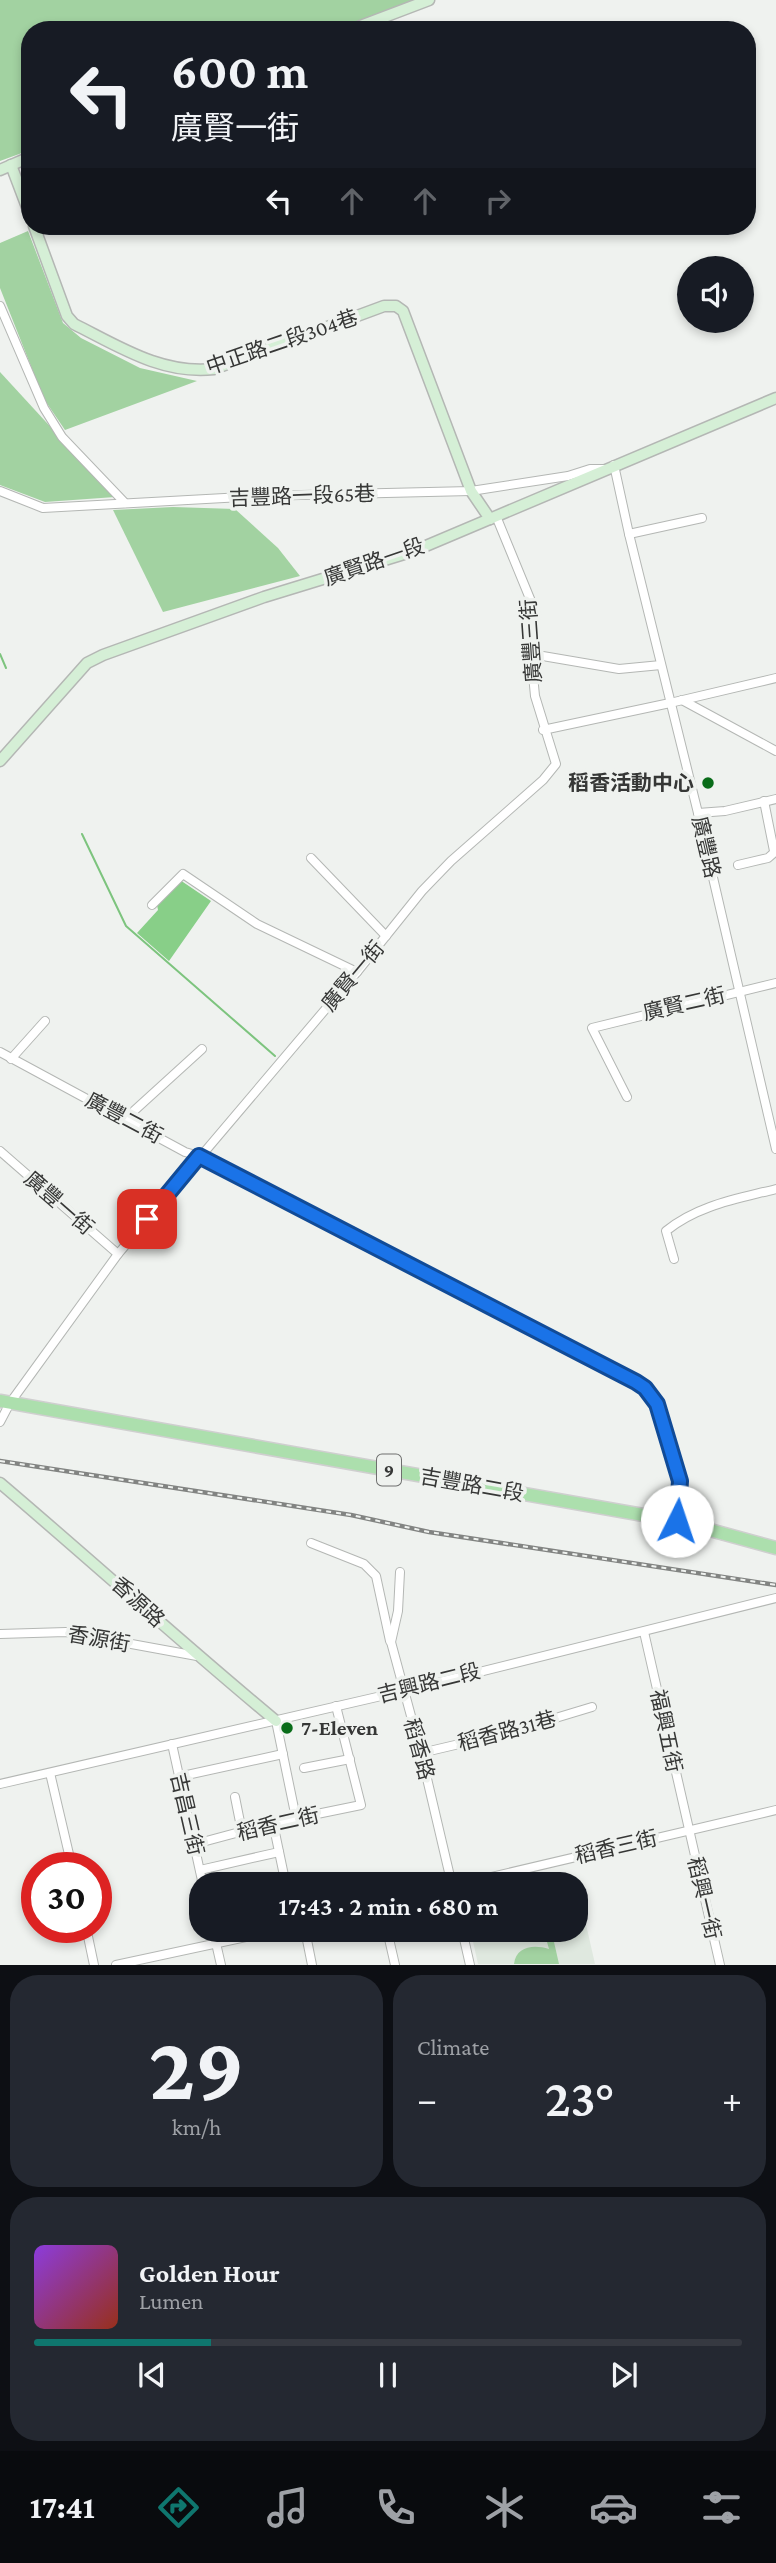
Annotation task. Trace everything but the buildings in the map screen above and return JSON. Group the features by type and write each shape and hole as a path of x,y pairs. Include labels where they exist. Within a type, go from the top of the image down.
{"main road":[{"name":"吉豐路二段","path":"5,1402 677,1521 776,1548"}],"street":[{"path":"373,21 429,0"},
{"path":"0,170 21,161"},
{"path":"11,165 21,191"},
{"name":"中正路二段304巷","path":"37,235 67,316 74,324 148,360 195,371 214,369 384,306 396,306 403,311 430,380"},
{"path":"0,306 44,408 62,437 125,503"},
{"name":"廣豐三街","path":"430,380 471,491 493,517 533,606 531,654 535,696 543,730"},
{"name":"廣賢路一段","path":"0,761 88,663 103,655 264,597 383,562 521,508 609,467 776,398"},
{"name":"吉豐路一段65巷","path":"0,491 43,508 259,496 471,491 544,481 609,467"},
{"name":"廣豐路","path":"609,467 629,534 698,813 776,1149"},
{"path":"629,534 702,518"},
{"path":"531,654 619,669 661,665"},
{"path":"543,730 776,677"},
{"path":"682,700 776,751"},
{"name":"廣賢一街","path":"0,1422 5,1402 118,1254 441,870 544,780 554,768 556,764 543,730"},
{"path":"698,813 725,811 776,799"},
{"path":"738,864 768,858 775,851 764,801"},
{"path":"311,858 386,936"},
{"path":"152,905 183,874 257,924 357,972"},
{"name":"廣賢二街","path":"627,1097 592,1028 776,983"},
{"path":"11,1059 45,1021"},
{"path":"125,1119 202,1049"},
{"name":"廣豐二街","path":"0,1052 186,1152 199,1156 645,1388 657,1404 680,1481 677,1521"},
{"name":"廣豐一街","path":"0,1152 118,1254"},
{"path":"674,1259 666,1231 679,1220 702,1209 776,1189"},
{"name":"香源路","path":"0,1483 138,1601 197,1656 276,1721"},
{"path":"311,1543 363,1564 376,1576 391,1642"},
{"name":"稻香路","path":"400,1572 398,1611 391,1642 451,1872"},
{"name":"吉興路二段","path":"0,1784 276,1721 775,1599"},
{"name":"香源街","path":"0,1634 66,1632 197,1656"},
{"name":"福興五街","path":"644,1632 688,1831"},
{"path":"304,1769 350,1759 336,1706"},
{"name":"稻香路31巷","path":"421,1753 506,1733 592,1707"},
{"path":"276,1721 296,1818"},
{"name":"吉昌三街","path":"172,1744 200,1870"},
{"path":"178,1777 283,1754"},
{"name":"稻香二街","path":"195,1844 273,1823 361,1805 350,1759"},
{"path":"50,1773 68,1852"},
{"path":"234,1797 242,1832"},
{"name":"稻香三街","path":"510,1872 776,1810"},
{"path":"273,1823 283,1872"},
{"name":"稻興一街","path":"688,1831 720,1965"},
{"path":"200,1870 279,1852"},
{"path":"116,1965 221,1942"},
{"path":"307,1942 312,1965"},
{"path":"390,1942 395,1965"},
{"path":"465,1942 470,1965"},
{"path":"89,1943 94,1965"},
{"path":"216,1943 222,1965"}],"shaded area":[{"path":"588,1933 595,1964 478,1964 473,1942 588,1942"}],"green space":[{"path":"0,0 416,0 362,21 21,21 21,153 0,161"},
{"path":"21,234 30,235 63,323 81,338 140,368 197,381 65,430 44,399 0,288 0,243"},
{"path":"0,372 115,497 45,502 0,485"},
{"path":"173,507 235,509 278,548 300,576 163,612 113,510"},
{"path":"180,880 211,901 169,961 137,933 158,910 157,905"},
{"path":"547,1942 554,1942 559,1964 514,1964 515,1958 522,1950 532,1947 549,1949"}],"waterway":[{"path":"0,654 6,668"},
{"path":"82,834 126,926 275,1056"}],"railway":[{"path":"0,1461 351,1515 429,1532 776,1585"}],"place":[{"name":"稻香活動中心","path":"708,783"},
{"name":"7-Eleven","path":"287,1728"}],"route":[{"path":"147,1219 199,1156 636,1382 652,1395 657,1404 680,1481 677,1521"}]}
